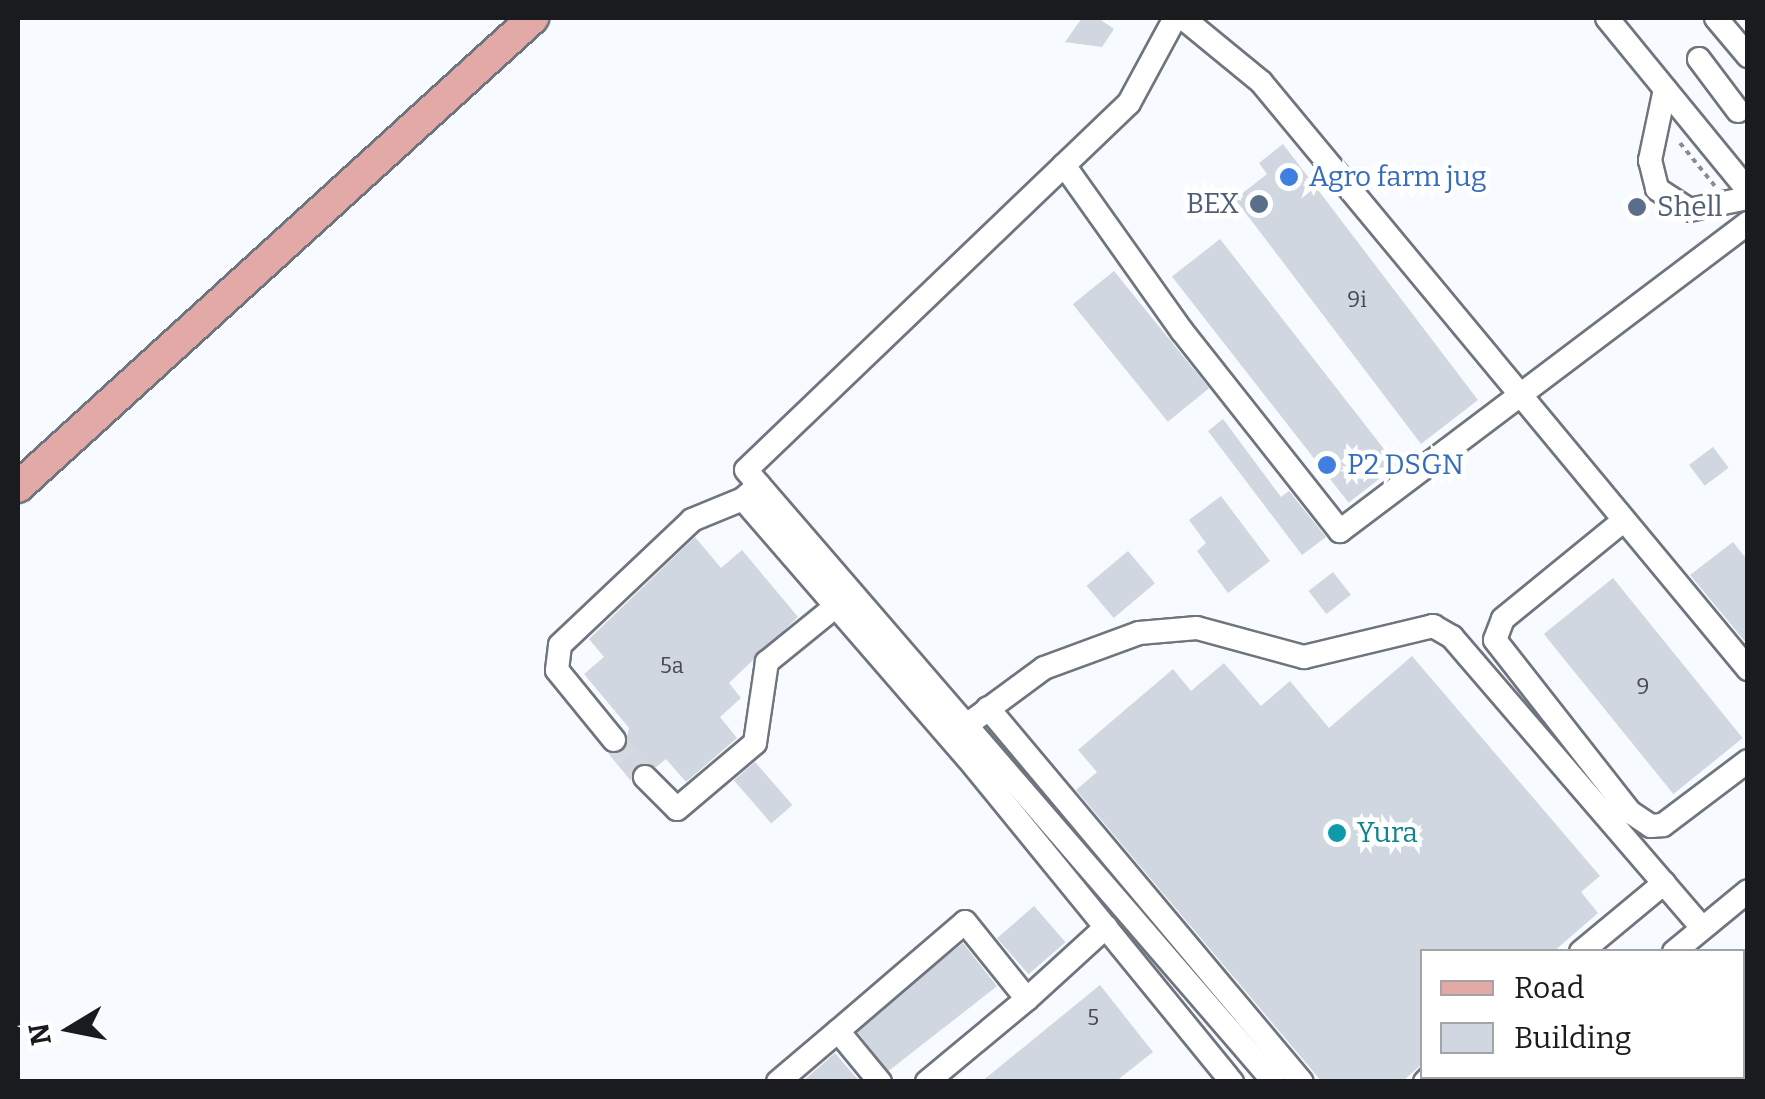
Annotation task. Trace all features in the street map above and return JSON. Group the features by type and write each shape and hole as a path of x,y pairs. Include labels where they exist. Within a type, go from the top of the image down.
{"main road":[{"path":"18,487 533,18"}],"street":[{"path":"614,740 557,670 560,645 692,520 749,485 1140,90 1179,18 1261,82 1748,669"},
{"path":"1607,18 1748,190"},
{"path":"1716,18 1748,56"},
{"path":"1699,59 1743,107 1706,139"},
{"path":"1666,89 1650,160 1663,197 1689,210 1748,198"},
{"path":"1064,165 1160,302 1340,531 1748,223"},
{"path":"749,485 836,606 1232,1082"},
{"path":"749,485 1274,1082"},
{"path":"1624,520 1503,619 1495,640 1630,812 1650,826 1663,825 1748,761"},
{"path":"645,776 678,809 755,743 767,662 836,606"},
{"path":"964,726 1065,657 1153,630 1197,628 1304,657 1432,626 1452,637 1702,928"},
{"path":"988,708 1302,1082"},
{"path":"1586,949 1664,883"},
{"path":"1678,949 1748,890"},
{"path":"778,1082 965,922 1027,998"},
{"path":"941,1077 1106,927"},
{"path":"838,1031 880,1082"}],"building":[{"path":"1082,18 1098,18 1114,29 1102,47 1065,42"},
{"path":"1283,144 1478,400 1421,444 1235,199 1267,174 1259,163"},
{"path":"1220,239 1397,465 1349,503 1172,277"},
{"path":"1114,271 1209,388 1168,422 1073,304"},
{"path":"1223,419 1281,497 1289,491 1326,537 1302,555 1208,431"},
{"path":"1713,447 1729,468 1705,486 1689,465"},
{"path":"1221,496 1270,561 1228,593 1197,551 1206,543 1189,520"},
{"path":"695,537 721,568 742,550 798,617 729,683 741,698 720,717 737,738 686,782 666,759 656,767 635,766 631,781 608,753 624,751 629,728 584,674 604,657 589,639"},
{"path":"1733,542 1748,561 1748,645 1690,575"},
{"path":"1128,551 1155,583 1114,618 1087,586"},
{"path":"1333,572 1351,595 1326,614 1309,591"},
{"path":"1613,578 1743,738 1673,794 1544,634"},
{"name":"Yura","path":"1412,656 1600,876 1581,892 1598,913 1556,949 1420,949 1420,1066 1402,1082 1322,1082 1076,790 1097,772 1078,750 1173,669 1191,691 1224,663 1261,706 1290,681 1329,728"},
{"path":"755,762 792,805 771,823 734,780"},
{"path":"1034,906 1065,942 1029,974 997,938"},
{"path":"963,943 997,986 888,1071 854,1028"},
{"path":"1100,985 1153,1052 1115,1082 981,1082"},
{"path":"835,1053 860,1082 802,1082"}],"tunnel":[{"path":"614,740 645,777"}],"place":[{"name":"Agro farm jug","path":"1289,177"},
{"name":"BEX","path":"1259,204"},
{"name":"Shell","path":"1637,207"},
{"name":"P2 DSGN","path":"1327,465"},
{"name":"Yura","path":"1337,833"}]}
